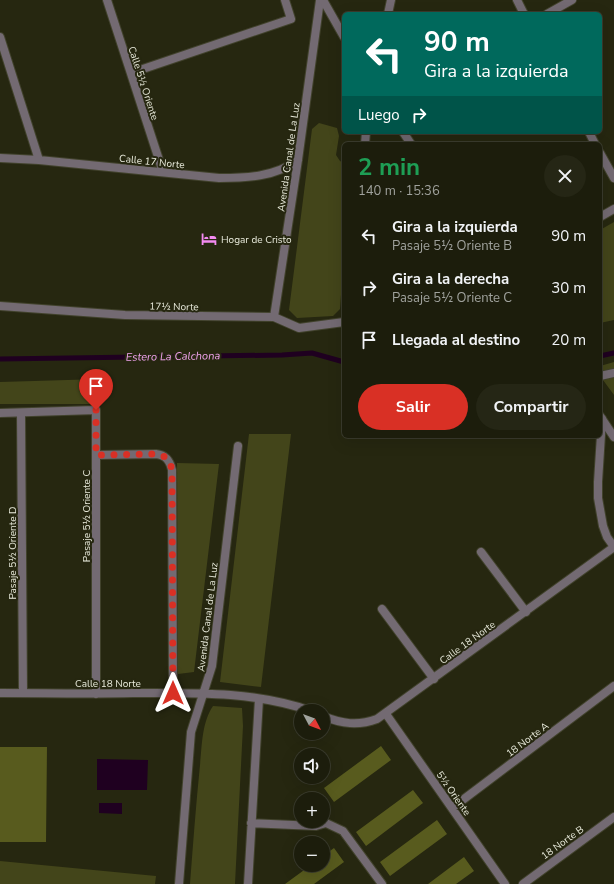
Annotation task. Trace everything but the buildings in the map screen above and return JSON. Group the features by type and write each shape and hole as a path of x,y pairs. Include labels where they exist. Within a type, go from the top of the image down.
{"street":[{"name":"Calle 5½ Oriente","path":"107,0 163,172"},
{"path":"131,73 291,20 284,0"},
{"name":"Avenida Canal de La Luz","path":"274,317 298,160 320,0"},
{"path":"323,0 342,33"},
{"path":"388,12 391,0"},
{"path":"517,0 523,12"},
{"path":"551,12 572,0"},
{"path":"0,37 39,160"},
{"path":"602,157 614,178"},
{"name":"Calle 17 Norte","path":"0,158 39,160 219,178 256,176 289,167 298,160"},
{"path":"602,216 614,209"},
{"name":"17½ Norte","path":"0,306 125,315 274,317 299,328 342,322"},
{"path":"602,376 614,373"},
{"name":"Pasaje 5½ Oriente C","path":"0,413 96,410 96,694"},
{"name":"Pasaje 5½ Oriente D","path":"21,413 23,693"},
{"path":"602,419 614,437"},
{"path":"600,438 598,498 603,526 607,538 614,547"},
{"name":"Avenida Canal de La Luz","path":"179,884 191,732 212,666 238,446"},
{"path":"96,455 156,454 164,457 171,464 173,693"},
{"name":"Calle 18 Norte","path":"330,718 343,723 359,724 377,719 386,714 614,547"},
{"path":"481,552 526,612"},
{"path":"382,609 434,679"},
{"name":"18 Norte A","path":"452,808 614,686"},
{"name":"Calle 18 Norte","path":"0,693 203,694 248,697 294,706"},
{"path":"248,884 259,699"},
{"name":"5½ Oriente","path":"386,714 505,884"},
{"name":"18 Norte B","path":"523,884 614,817"},
{"path":"251,823 316,826 326,823 343,831 382,884"}],"green space":[{"path":"319,123 337,128 339,136 336,155 342,162 342,280 340,309 333,316 297,318 289,310 312,129"},
{"path":"614,222 614,320 602,323 602,229"},
{"path":"614,362 614,395 602,379 602,365"},
{"path":"101,379 99,404 0,404 0,382"},
{"path":"249,434 291,434 261,687 220,682"},
{"path":"177,463 219,464 194,672 178,674"},
{"path":"213,706 242,708 243,726 235,884 190,884 202,742 209,712"},
{"path":"0,861 156,876 155,884 0,884"}],"shaded area":[{"path":"97,759 148,760 147,790 97,790"},
{"path":"99,803 122,803 122,814 99,813"}],"waterway":[{"name":"Estero La Calchona","path":"0,359 282,355 312,353 342,361"},
{"name":"Estero La Calchona","path":"602,356 614,353"}],"place":[{"name":"Hogar de Cristo","path":"209,239"}],"route":[{"path":"96,410 96,455 156,454 168,459 171,464 173,693"}]}
